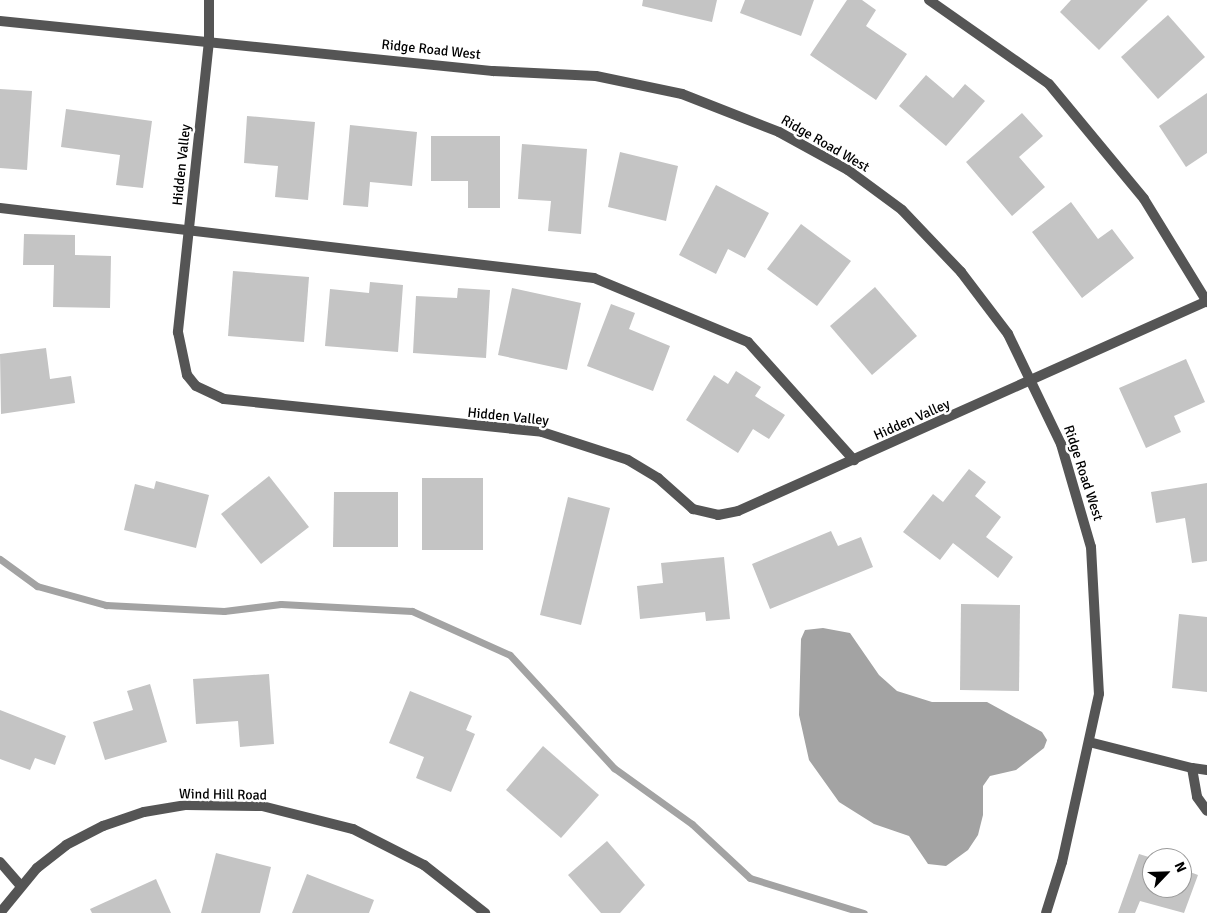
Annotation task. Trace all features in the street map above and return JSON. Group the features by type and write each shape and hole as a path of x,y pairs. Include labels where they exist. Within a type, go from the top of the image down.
{"street":[{"name":"Hidden Valley","path":"210,0 209,41 178,332 181,357 187,375 196,386 224,399 542,432 628,460 658,478 693,509 718,515 738,511 1034,382 1207,301"},
{"path":"928,0 1049,84 1144,200 1207,301"},
{"name":"Ridge Road West","path":"0,20 493,70 596,76 682,94 743,116 848,170 902,210 961,272 1008,334 1034,382 1062,444 1091,547 1099,694 1063,844 1062,862 1046,913"},
{"path":"0,208 594,278 748,342 854,460"},
{"path":"1089,742 1192,768 1207,770"},
{"path":"1192,768 1197,797 1207,811"},
{"name":"Wind Hill Road","path":"0,913 21,886 66,844 128,818 186,805 262,806 353,829 424,866 485,913"},
{"path":"0,862 21,886"}],"shaded area":[{"path":"823,628 850,633 879,675 897,691 932,702 987,702 1042,732 1047,740 1044,748 1016,770 990,776 983,786 983,815 978,835 968,850 946,866 928,864 909,836 874,824 839,802 809,760 799,715 801,639 805,630"}],"building":[{"path":"643,0 717,0 712,22 642,6"},
{"path":"745,0 814,0 801,36 740,13"},
{"path":"847,0 862,0 876,10 866,26 907,54 876,100 810,55"},
{"path":"1071,0 1148,0 1099,50 1060,12"},
{"path":"1168,15 1205,57 1158,99 1121,57"},
{"path":"926,75 953,98 965,84 985,101 946,146 899,106"},
{"path":"0,89 32,91 27,170 0,168"},
{"path":"1207,93 1207,153 1186,167 1159,126"},
{"path":"66,109 152,121 143,188 116,185 120,155 61,147"},
{"path":"1022,113 1043,136 1019,157 1045,187 1012,216 966,162"},
{"path":"247,116 315,122 308,200 275,197 278,166 244,163"},
{"path":"350,125 417,132 412,186 370,182 368,207 343,205"},
{"path":"431,136 500,136 500,208 468,208 468,181 431,181"},
{"path":"522,144 587,149 581,234 548,231 551,201 518,199"},
{"path":"620,152 678,166 666,221 608,207"},
{"path":"716,185 769,213 745,258 728,249 716,274 679,255"},
{"path":"1071,202 1098,239 1112,229 1134,258 1082,298 1032,232"},
{"path":"801,224 851,261 817,306 767,269"},
{"path":"24,234 75,235 75,255 111,256 110,308 53,307 54,265 23,265"},
{"path":"233,271 309,277 304,342 228,336"},
{"path":"370,282 403,285 398,352 325,346 330,289 369,293"},
{"path":"875,287 917,336 872,375 830,326"},
{"path":"458,288 490,290 486,358 413,353 416,296 457,298"},
{"path":"512,288 581,303 567,370 498,355"},
{"path":"611,304 635,313 629,329 670,346 653,391 587,366"},
{"path":"46,348 50,379 71,376 75,403 1,414 0,354"},
{"path":"1186,359 1205,402 1174,416 1181,432 1146,448 1119,388"},
{"path":"736,371 761,387 755,396 785,415 769,439 753,429 738,453 686,420 714,375 728,384"},
{"path":"969,469 986,482 975,496 1001,517 986,537 1013,557 998,578 953,543 940,560 903,532 933,494 943,502"},
{"path":"269,476 309,527 261,564 221,514"},
{"path":"422,478 483,478 483,550 422,550"},
{"path":"156,481 209,495 196,548 124,530 135,484 154,489"},
{"path":"1207,483 1207,561 1192,563 1185,518 1156,523 1151,492"},
{"path":"334,492 398,492 398,547 333,547"},
{"path":"568,497 610,508 581,625 540,615"},
{"path":"831,531 838,546 861,537 873,567 770,609 752,564"},
{"path":"724,557 730,619 706,621 705,612 640,619 637,586 663,583 661,563"},
{"path":"961,604 1020,605 1019,691 960,690"},
{"path":"1179,614 1207,617 1207,692 1172,688"},
{"path":"269,674 274,744 240,747 238,721 196,724 193,679"},
{"path":"150,684 167,742 105,760 93,722 133,710 127,691"},
{"path":"410,691 472,716 466,730 475,734 451,792 416,778 424,757 389,743"},
{"path":"0,710 66,736 55,765 35,758 30,770 0,759"},
{"path":"543,746 599,795 561,838 506,790"},
{"path":"607,841 645,885 620,913 601,913 568,875"},
{"path":"216,853 271,867 260,913 201,913"},
{"path":"1139,854 1142,855 1142,898 1190,898 1184,913 1140,901 1135,913 1118,913"},
{"path":"1192,873 1198,875 1192,891"},
{"path":"307,874 374,900 369,913 292,913"},
{"path":"156,879 171,913 92,913 90,909"}],"waterway":[{"path":"0,559 37,586 106,605 224,611 281,604 412,611 510,655 614,768 692,824 750,878 864,913"}]}
